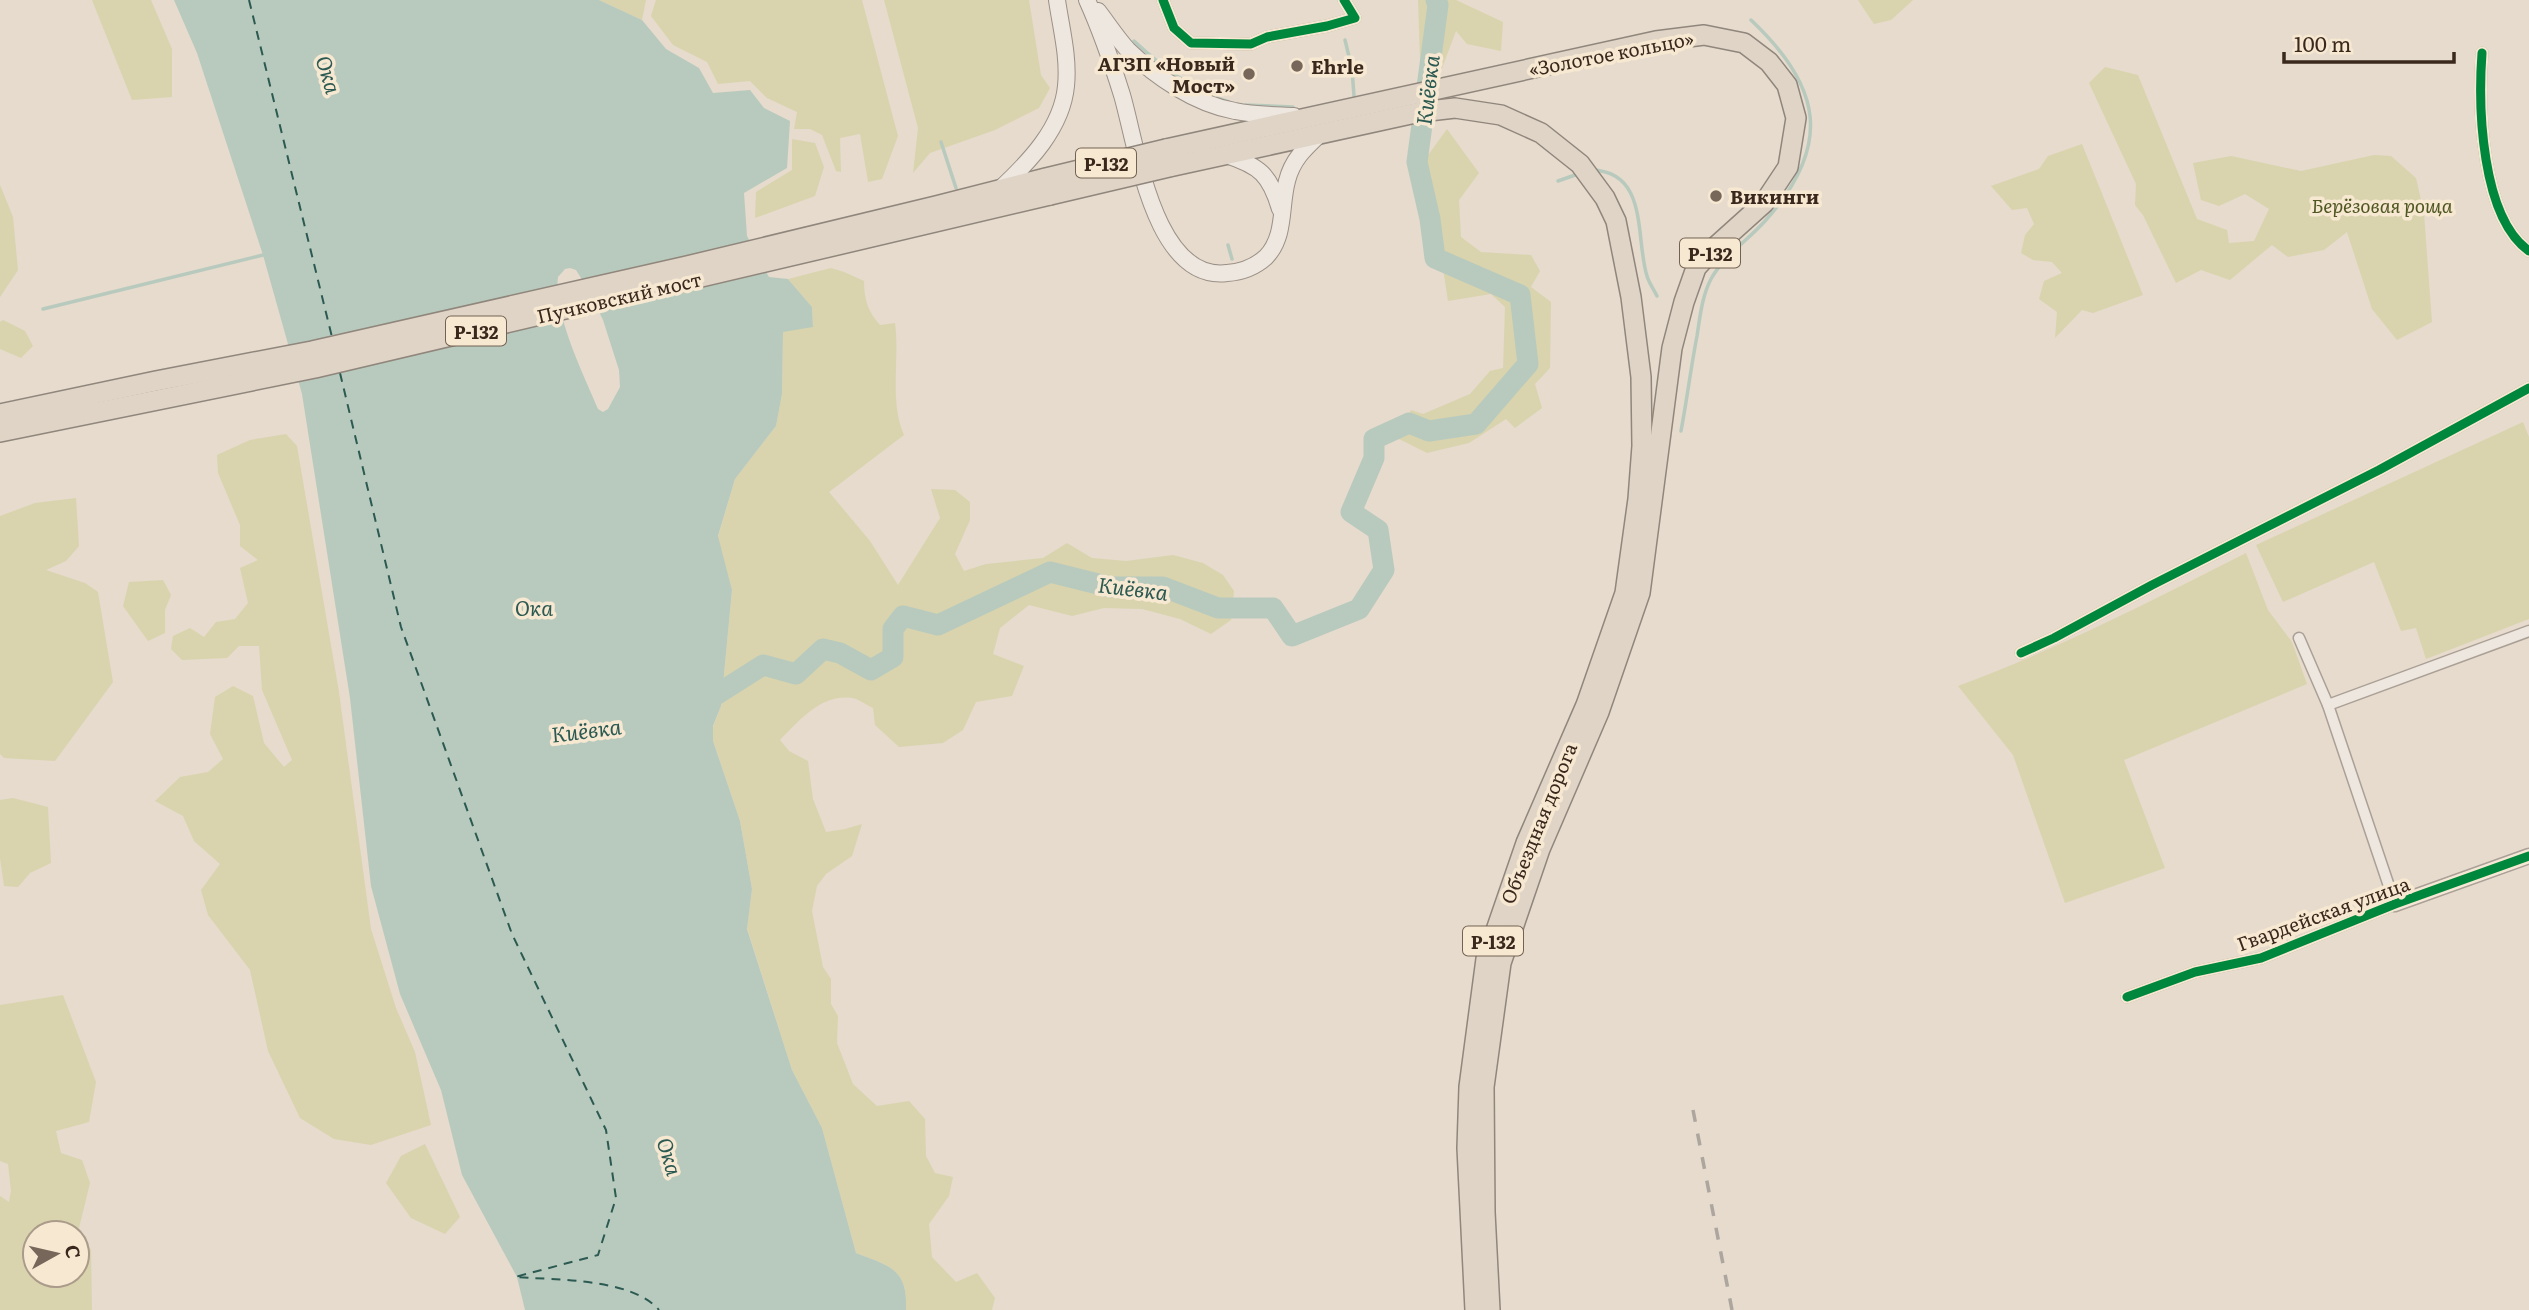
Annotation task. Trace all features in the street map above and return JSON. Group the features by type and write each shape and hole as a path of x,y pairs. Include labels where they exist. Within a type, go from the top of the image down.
{"highway":[{"name":"«Золотое кольцо»","path":"1168,158 1320,124 1656,41 1704,35 1744,43 1769,62 1787,85 1796,118 1788,167 1764,203 1696,268 1672,348 1633,593"},
{"name":"«Золотое кольцо»","path":"1320,124 1455,108 1501,115 1541,133 1580,164 1605,198 1616,221 1631,297 1641,377 1642,410 1633,593"},
{"name":"Р-132","path":"938,213 1168,158 1223,154 1320,124"},
{"name":"Р-132","path":"938,213 1000,188 1048,186"},
{"name":"Пучковский мост","path":"4,422 687,266 938,213"},
{"name":"Объездная дорога","path":"1475,1310 1467,1148 1468,1087 1486,959 1526,843 1633,593"},
{"name":"Объездная дорога","path":"1490,1310 1485,1212 1484,1087 1501,963 1539,849 1599,712 1633,593"}],"main road":[{"path":"1000,188 1044,143 1062,106 1066,87 1066,57 1057,0"},
{"path":"1088,0 1126,47 1148,68 1178,88 1231,111 1320,124 1299,152 1287,181 1283,218 1275,244 1266,256 1244,270 1222,274 1195,268 1175,251 1167,239 1139,166 1109,54 1088,0"},
{"path":"1223,154 1246,161 1265,174 1274,190 1283,218"}],"street":[{"path":"1163,0 1174,28 1191,43 1251,44 1267,37 1354,18 1344,0"},
{"path":"2482,53 2479,92 2490,184 2497,209 2509,232 2529,251"},
{"path":"2021,653 2367,477 2529,388"},
{"path":"2328,705 2529,631"},
{"path":"2299,638 2328,705 2395,904"},
{"name":"Гвардейская улица","path":"2127,997 2195,972 2261,958 2395,904 2529,856"}],"green space":[{"path":"92,0 151,0 172,49 172,97 132,100"},
{"path":"599,0 646,0 642,20"},
{"path":"656,0 862,0 898,136 882,179 868,182 860,134 840,138 841,172 836,171 822,135 810,129 794,129 797,112 767,98 750,81 718,84 707,62 673,45 651,16"},
{"path":"884,0 1029,0 1041,75 1050,88 1039,108 995,130 930,153 913,173 918,128"},
{"path":"1418,0 1456,0 1503,22 1501,51 1467,44 1456,31 1442,68 1420,59"},
{"path":"1858,0 1913,0 1891,20 1874,24"},
{"name":"Берёзовая роща","path":"2105,67 2138,75 2197,219 2227,230 2229,243 2254,241 2269,209 2245,194 2219,206 2201,200 2193,163 2231,156 2301,171 2374,155 2391,156 2416,178 2424,213 2432,322 2397,340 2372,309 2347,232 2324,250 2288,257 2272,245 2230,280 2201,270 2176,283 2143,215 2135,205 2136,184 2089,83"},
{"path":"1447,129 1479,173 1459,200 1461,237 1481,252 1531,255 1540,271 1531,287 1551,302 1550,368 1535,384 1542,408 1515,428 1506,419 1469,443 1427,453 1397,438 1411,410 1423,414 1470,394 1490,371 1503,368 1505,307 1491,294 1448,301 1426,158"},
{"path":"792,139 815,143 824,167 815,196 755,218 756,192 792,170"},
{"path":"2082,144 2143,295 2093,313 2082,310 2055,338 2057,312 2039,299 2044,281 2062,273 2052,262 2033,260 2021,253 2025,235 2034,224 2027,208 2012,210 1991,186 2039,169 2048,156"},
{"path":"0,185 13,217 18,270 0,297"},
{"path":"831,268 864,281 872,315 880,325 895,323 897,408 904,435 829,492 870,541 898,585 940,518 931,489 955,490 970,502 970,520 955,554 964,571 986,564 1043,558 1067,543 1092,558 1126,561 1173,555 1203,563 1223,575 1234,591 1231,620 1211,634 1180,619 1142,609 1104,608 1072,616 1029,605 1000,628 993,654 1024,666 1012,696 976,702 963,730 943,743 899,747 875,725 873,708 852,698 830,700 821,704 803,717 780,740 789,751 808,761 813,799 826,832 862,824 852,856 826,874 817,886 812,911 823,967 831,979 831,1004 838,1016 837,1043 853,1084 877,1106 909,1101 925,1119 926,1156 935,1173 953,1177 949,1196 929,1224 932,1257 956,1282 977,1273 995,1298 992,1310 906,1310 904,1285 900,1277 887,1266 856,1253 822,1128 792,1070 747,928 752,889 740,821 713,741 713,727 721,706 732,591 718,537 735,479 776,426 782,394 783,331 813,326 812,307 788,279"},
{"path":"3,320 25,331 33,346 21,358 0,349 0,322"},
{"path":"2523,422 2529,437 2529,619 2426,659 2416,628 2401,631 2374,562 2283,602 2256,545"},
{"path":"286,434 297,446 339,692 371,929 396,1008 415,1052 431,1125 371,1145 334,1139 300,1118 268,1051 250,970 208,915 201,890 220,864 194,841 183,816 155,801 180,777 208,772 223,759 210,734 215,697 233,686 253,696 264,743 284,767 292,760 262,690 259,646 239,646 227,658 182,660 171,649 173,636 190,628 204,637 216,622 235,619 248,603 240,568 258,560 240,546 240,525 218,473 217,455 250,440"},
{"path":"76,498 79,546 66,561 46,570 85,583 98,592 113,682 55,761 4,758 0,754 0,516 35,503"},
{"path":"2246,553 2268,610 2292,642 2307,684 2124,760 2165,868 2065,903 2013,755 1958,686 2068,640"},
{"path":"163,580 171,595 165,610 165,633 148,641 123,606 129,582"},
{"path":"13,798 48,807 51,863 30,873 18,887 4,886 0,858 0,800"},
{"path":"63,995 96,1082 89,1122 56,1131 61,1153 82,1160 90,1183 81,1219 21,1219 21,1289 91,1289 91,1250 92,1310 0,1310 0,1196 9,1202 11,1191 8,1164 0,1161 0,1005"},
{"path":"425,1144 460,1217 445,1234 411,1218 386,1183 401,1156"}],"water":[{"name":"Ока","path":"174,0 599,0 642,20 666,49 699,68 713,93 750,90 764,108 790,121 787,168 744,193 747,236 769,277 788,279 812,307 813,327 783,332 782,394 776,426 735,479 718,536 732,590 721,706 713,726 713,741 740,821 752,889 747,929 792,1070 822,1128 856,1253 887,1266 900,1277 906,1296 906,1310 525,1310 517,1277 462,1175 441,1090 400,994 371,886 350,698 302,394 263,255 197,53","holes":["565,269 576,270 603,320 619,370 620,387 608,409 603,412 598,409 578,362 560,308 558,277"]}],"waterway":[{"name":"Киёвка","path":"700,705 763,665 796,674 823,649 840,653 871,670 893,657 893,629 903,616 938,625 1050,572 1110,587 1163,587 1218,608 1273,608 1292,636 1359,609 1384,570 1378,530 1351,512 1374,458 1374,439 1409,423 1429,431 1476,424 1528,364 1520,295 1435,258 1430,219 1417,162 1438,5 1436,0"},
{"path":"1681,431 1700,314 1708,286 1722,263 1765,221 1787,193 1801,167 1809,142 1810,117 1805,93 1793,69 1751,20"},
{"path":"1345,40 1352,69 1354,96"},
{"path":"1134,41 1178,77 1229,102"},
{"path":"1246,105 1293,107"},
{"path":"941,142 956,188"},
{"path":"1592,170 1610,174 1623,182 1631,194 1647,276 1657,296"},
{"path":"1558,181 1578,174"},
{"path":"1228,245 1232,259"},
{"path":"43,309 263,255"}],"ferry route":[{"path":"249,0 332,337"},
{"path":"340,373 401,627 512,934 606,1130 616,1198 598,1255 515,1277 571,1280 612,1286 647,1300 659,1310"}],"railway":[{"path":"1693,1110 1732,1310"}],"cycle path":[{"path":"1163,0 1174,28 1191,43 1251,44 1267,37 1355,18 1344,0"},
{"path":"2482,53 2482,130 2492,188 2513,235 2529,251"},
{"path":"2021,653 2379,470 2529,388"},
{"path":"2127,997 2195,972 2261,958 2395,904 2529,856"}],"place":[{"name":"Ehrle","path":"1297,66"},
{"name":"АГЗП «Новый Мост»","path":"1249,74"},
{"name":"Викинги","path":"1716,196"}]}
